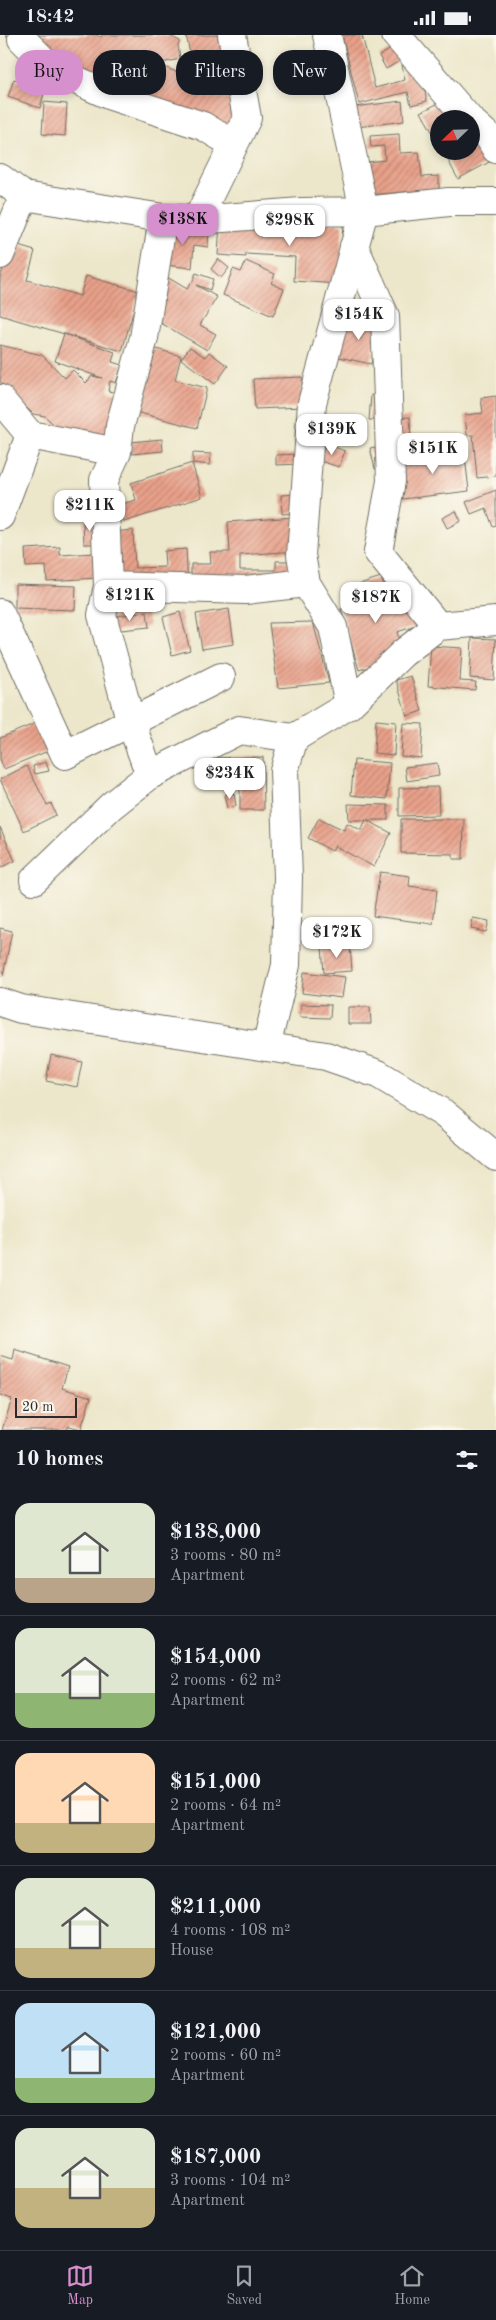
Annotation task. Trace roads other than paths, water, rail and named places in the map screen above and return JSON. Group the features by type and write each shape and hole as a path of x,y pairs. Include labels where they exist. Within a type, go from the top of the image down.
{"street":[{"path":"197,220 247,118 232,35"},
{"path":"327,35 364,211 312,403 301,555 306,583 333,627 349,705"},
{"path":"396,35 484,132"},
{"path":"22,39 52,69 110,96 203,126 233,144"},
{"path":"0,178 24,195 163,218 197,220 301,212 364,211 450,202 496,202"},
{"path":"0,255 24,195"},
{"path":"150,775 131,723 102,615 108,586 104,480 117,452 120,426 144,338 163,218"},
{"path":"354,245 385,316 391,481 378,552 438,626"},
{"path":"0,399 30,435 117,452"},
{"path":"0,516 30,435"},
{"path":"108,586 245,590 306,583"},
{"path":"0,613 65,755 221,677"},
{"path":"34,879 111,807 150,775 238,730 294,738 349,705 403,653 438,626 496,621"},
{"path":"266,1047 286,965 288,877 284,771 294,738"},
{"path":"0,1002 21,1009 326,1056 378,1074 443,1113 496,1157"}]}
